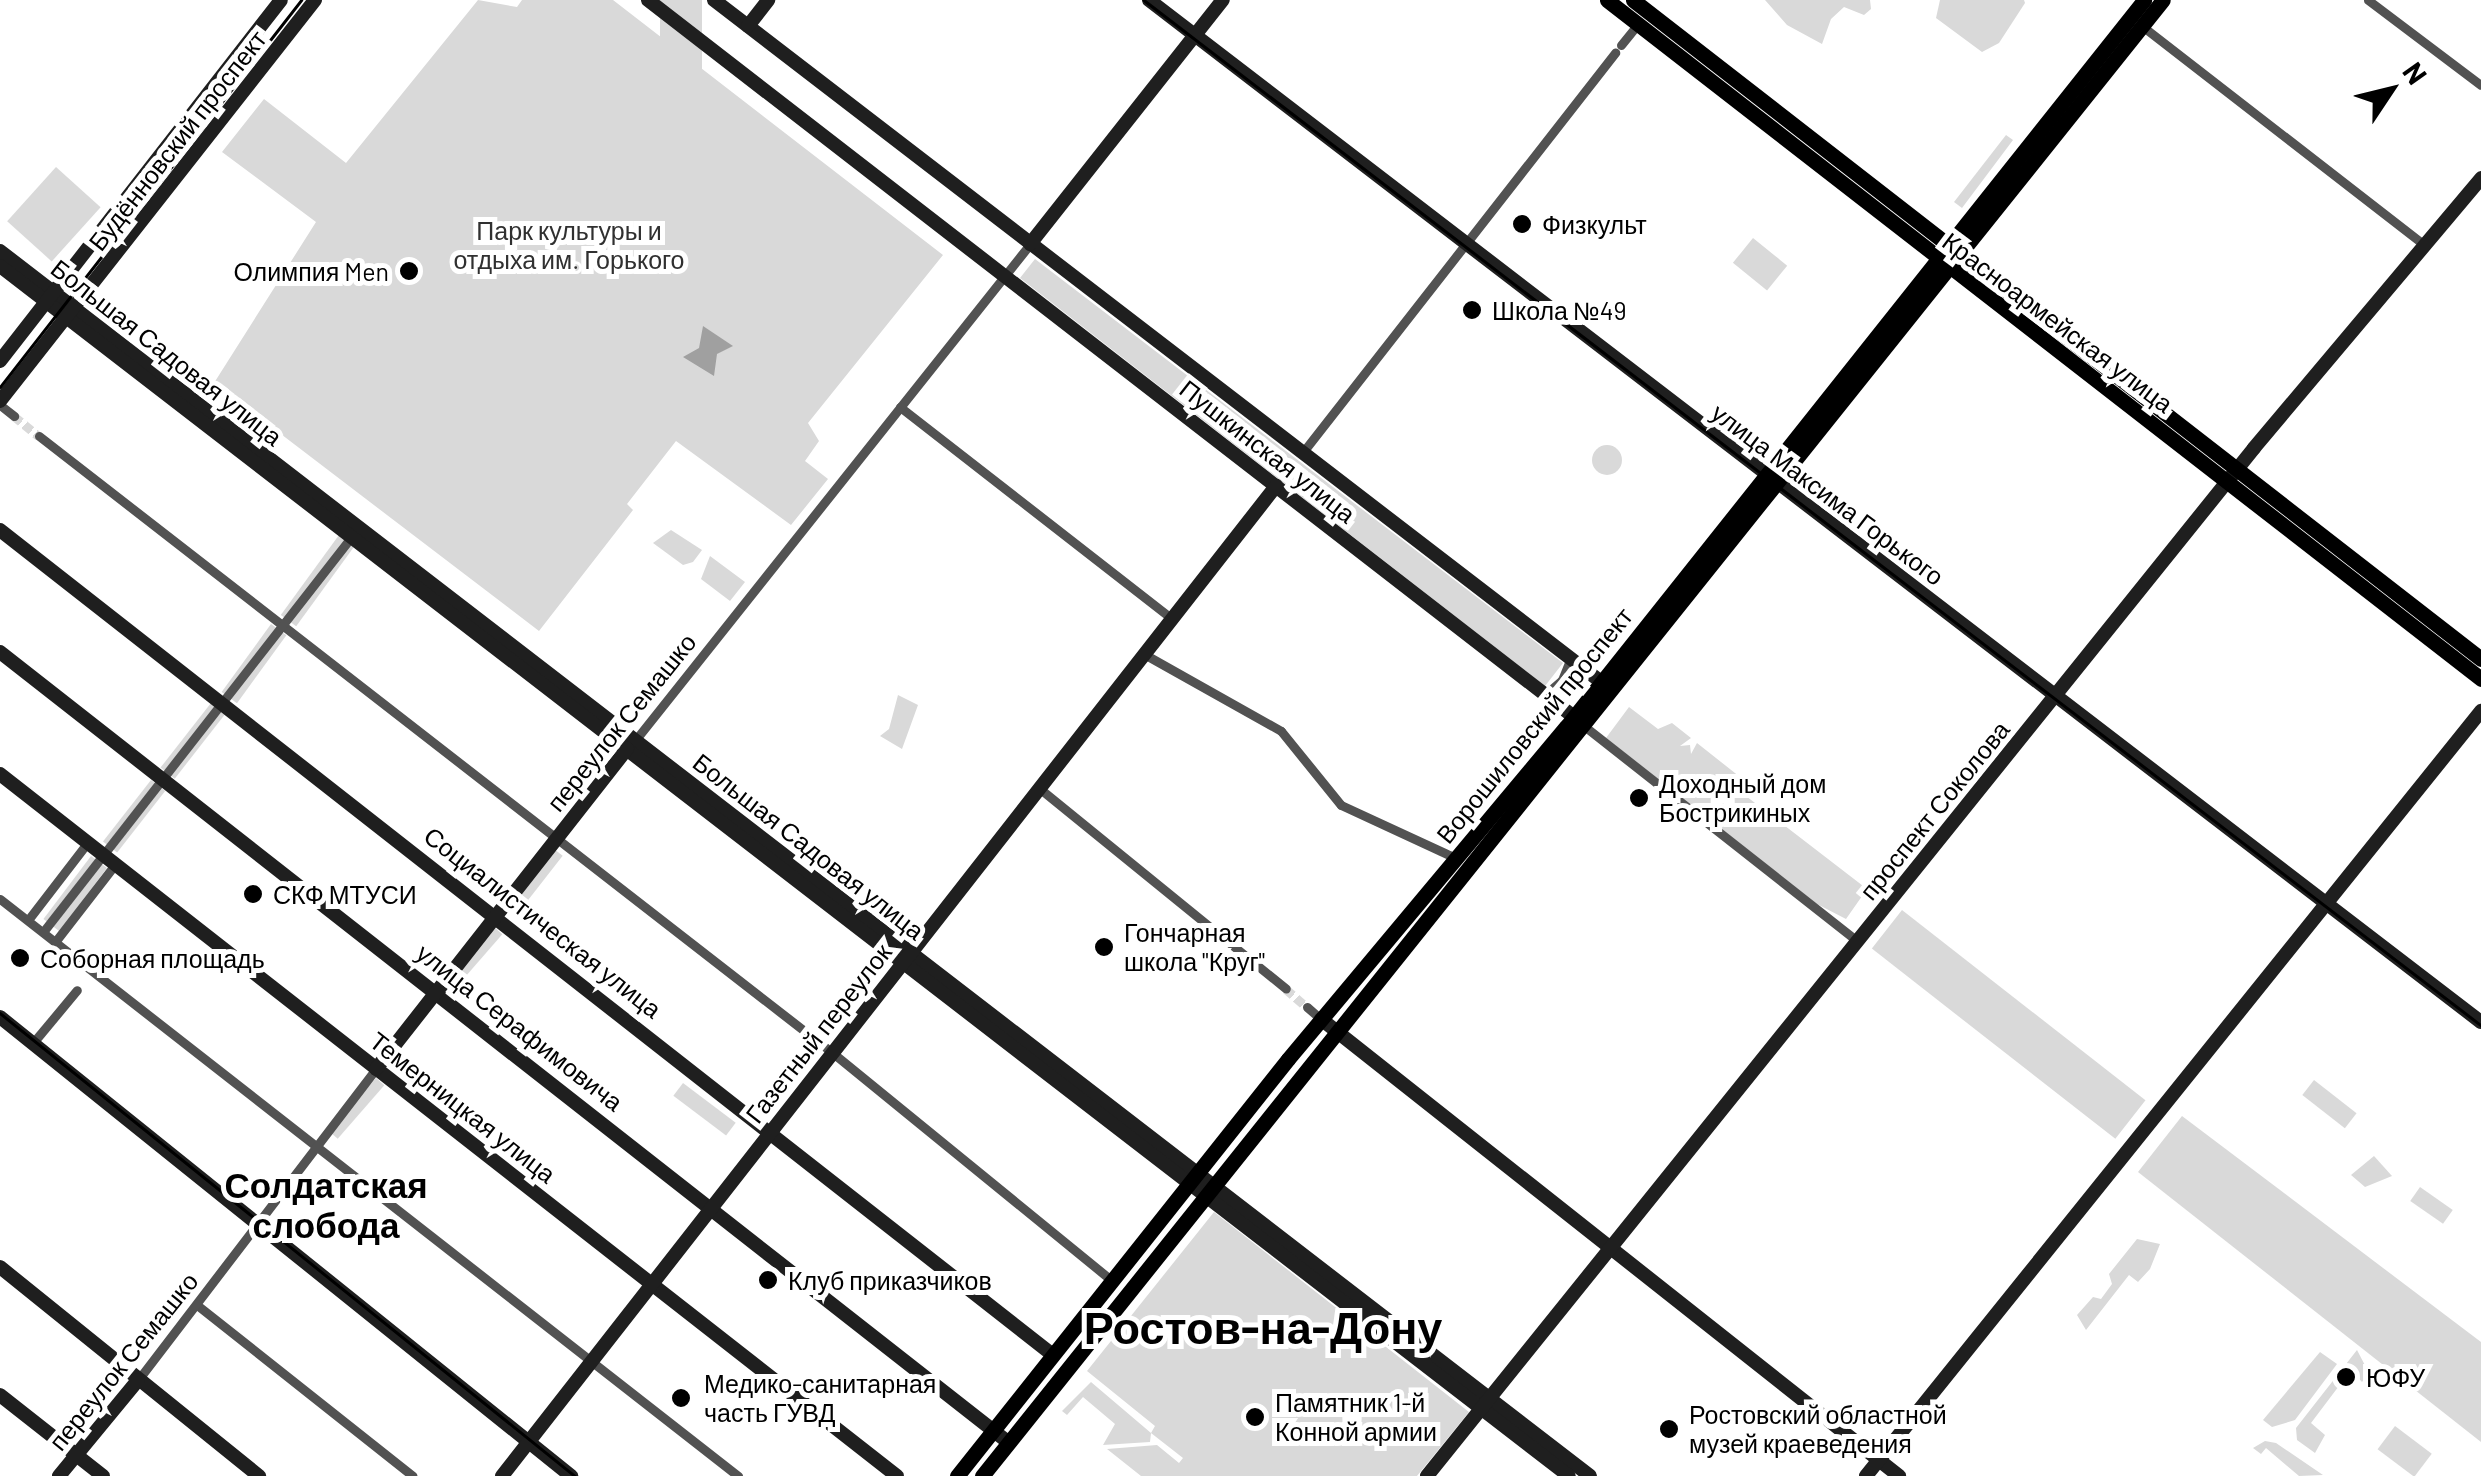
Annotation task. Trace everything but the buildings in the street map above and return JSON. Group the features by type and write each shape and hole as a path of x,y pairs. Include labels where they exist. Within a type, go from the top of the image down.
{"main road":[{"name":"Красноармейская улица","path":"1607,0 1647,12"},
{"name":"Красноармейская улица","path":"1633,0 1942,255 2231,477 2481,679"},
{"name":"Ворошиловский проспект","path":"1608,687 1765,475 1942,255 2141,12 2164,0"},
{"name":"Ворошиловский проспект","path":"957,1476 1194,1178 1780,486 1956,266 2141,12"},
{"name":"Красноармейская улица","path":"2231,477 2481,659"},
{"name":"Ворошиловский проспект","path":"982,1476 1209,1189 1328,1023 1458,859 1579,722"}],"street":[{"name":"Будённовский проспект","path":"0,360 282,0"},
{"name":"Будённовский проспект","path":"0,403 315,0"},
{"name":"Пушкинская улица","path":"648,0 1546,694 1857,941"},
{"name":"Пушкинская улица","path":"714,0 1608,687"},
{"path":"748,26 768,0"},
{"name":"улица Максима Горького","path":"1149,0 2481,1022"},
{"name":"переулок Семашко","path":"59,1476 258,1229 554,839 1223,0"},
{"path":"2122,0 2426,246"},
{"path":"2368,0 2481,85"},
{"path":"1303,452 1647,12"},
{"name":"проспект Соколова","path":"1426,1476 2231,477 2481,178"},
{"name":"Большая Садовая улица","path":"0,251 70,314 352,536 631,745"},
{"name":"Большая Садовая улица","path":"0,266 51,298"},
{"name":"Большая Садовая улица","path":"70,314 1485,1402 1590,1476"},
{"path":"0,403 14,416"},
{"path":"900,407 1172,619"},
{"path":"39,436 834,1054 1112,1281"},
{"name":"Газетный переулок","path":"502,1476 650,1281 834,1054 906,956 1276,486"},
{"name":"Социалистическая улица","path":"0,530 496,913 1053,1355"},
{"path":"55,942 163,779 352,536"},
{"name":"улица Серафимовича","path":"0,652 1008,1442"},
{"path":"1144,654 1281,731 1341,805 1458,859"},
{"path":"1546,694 1562,680 1571,658"},
{"path":"1866,1476 2481,711"},
{"name":"Темерницкая улица","path":"0,774 897,1476"},
{"path":"1038,788 1286,989"},
{"path":"28,920 88,842"},
{"path":"43,932 110,859"},
{"path":"0,899 738,1476"},
{"path":"32,1044 77,990"},
{"path":"1307,1007 1899,1476"},
{"path":"0,1017 258,1229 530,1439 572,1476"},
{"path":"0,1267 258,1476"},
{"path":"198,1305 413,1476"},
{"path":"0,1396 103,1476"},
{"name":"Большая Садовая улица","path":"1485,1402 1569,1476"}],"green space":[{"name":"Парк культуры и отдыха им. Горького","path":"478,0 517,7 522,0 613,0 943,255 808,423 819,441 805,461 828,479 791,525 676,441 627,504 633,510 539,631 214,383 316,222 222,152 264,99 346,163"},
{"path":"660,0 702,0 702,429 660,429"},
{"path":"1765,0 1870,0 1871,9 1864,15 1844,7 1831,19 1822,44 1787,25"},
{"path":"1940,0 2025,3 1999,43 1982,52 1936,18"},
{"path":"2006,135 2013,140 1962,208 1954,202"},
{"path":"56,167 101,207 52,261 7,221"},
{"path":"1753,238 1787,266 1767,291 1733,263"},
{"path":"1035,259 1563,663 1545,686 1020,278"},
{"path":"1607,445 1621,454 1622,460 1613,474 1607,475 1593,466 1592,460 1601,446"},
{"path":"671,530 702,550 693,562 683,565 653,543"},
{"path":"339,535 354,546 296,626 281,615"},
{"path":"710,556 745,582 730,601 701,579"},
{"path":"271,624 286,635 237,703 222,692"},
{"path":"898,695 918,705 902,749 880,736 889,729"},
{"path":"211,703 225,714 175,779 161,768"},
{"path":"1629,707 1658,729 1672,723 1691,738 1680,746 1690,745 1691,754 1697,743 1740,777 1733,786 1867,889 1846,919 1817,904 1606,738"},
{"path":"151,780 165,791 117,853 103,841"},
{"path":"554,849 563,856 516,916 507,909"},
{"path":"91,856 107,868 59,931 43,919"},
{"path":"1902,910 2145,1100 2115,1139 1872,949"},
{"path":"494,927 502,934 454,989 446,982"},
{"path":"376,1078 384,1085 338,1139 329,1132"},
{"path":"2314,1080 2357,1113 2345,1128 2302,1095"},
{"path":"683,1083 736,1123 726,1135 673,1096"},
{"path":"2182,1116 2481,1342 2481,1442 2138,1172"},
{"path":"2374,1156 2392,1176 2365,1187 2351,1175"},
{"path":"2420,1187 2453,1210 2443,1224 2410,1201"},
{"path":"1214,1212 1469,1412 1417,1476 1141,1476 1107,1449 1157,1445 1179,1463 1183,1458 1151,1433 1155,1426 1087,1371"},
{"path":"2137,1239 2160,1244 2150,1269 2138,1282 2129,1275 2086,1330 2077,1315 2093,1297 2101,1299 2112,1284 2109,1274"},
{"path":"2357,1350 2369,1373 2362,1382 2351,1370 2311,1423 2325,1435 2315,1453 2297,1440 2296,1428"},
{"path":"2320,1352 2337,1364 2295,1420 2272,1427 2263,1420"},
{"path":"1091,1382 1151,1433 1150,1442 1103,1445 1115,1424 1083,1397 1067,1415 1062,1411"},
{"path":"2395,1426 2432,1454 2413,1476 2378,1449"},
{"path":"2265,1441 2276,1443 2323,1475 2299,1476 2266,1448 2261,1454 2253,1448"}],"shaded area":[{"path":"703,326 733,346 717,354 714,376 683,357 699,348"}],"tunnel":[{"path":"14,416 39,436"},
{"path":"1286,989 1307,1007"}],"tram line":[{"path":"0,387 301,0"},
{"path":"1144,0 2481,1025"},
{"path":"0,1013 575,1476"}],"place":[{"name":"Физкульт","path":"1522,224"},
{"name":"Олимпия Men","path":"409,271"},
{"name":"Школа №49","path":"1472,310"},
{"name":"Доходный дом Бострикиных","path":"1639,798"},
{"name":"СКФ МТУСИ","path":"253,894"},
{"name":"Гончарная школа \"Круг\"","path":"1104,947"},
{"name":"Соборная площадь","path":"20,958"},
{"name":"Клуб приказчиков","path":"768,1280"},
{"name":"ЮФУ","path":"2346,1377"},
{"name":"Медико-санитарная часть ГУВД","path":"681,1398"},
{"name":"Памятник 1-й Конной армии","path":"1255,1417"},
{"name":"Ростовский областной музей краеведения","path":"1669,1429"}],"district":[{"name":"Солдатская слобода","path":"326,1204"},
{"name":"Ростов-на-Дону","path":"1263,1327"}]}
